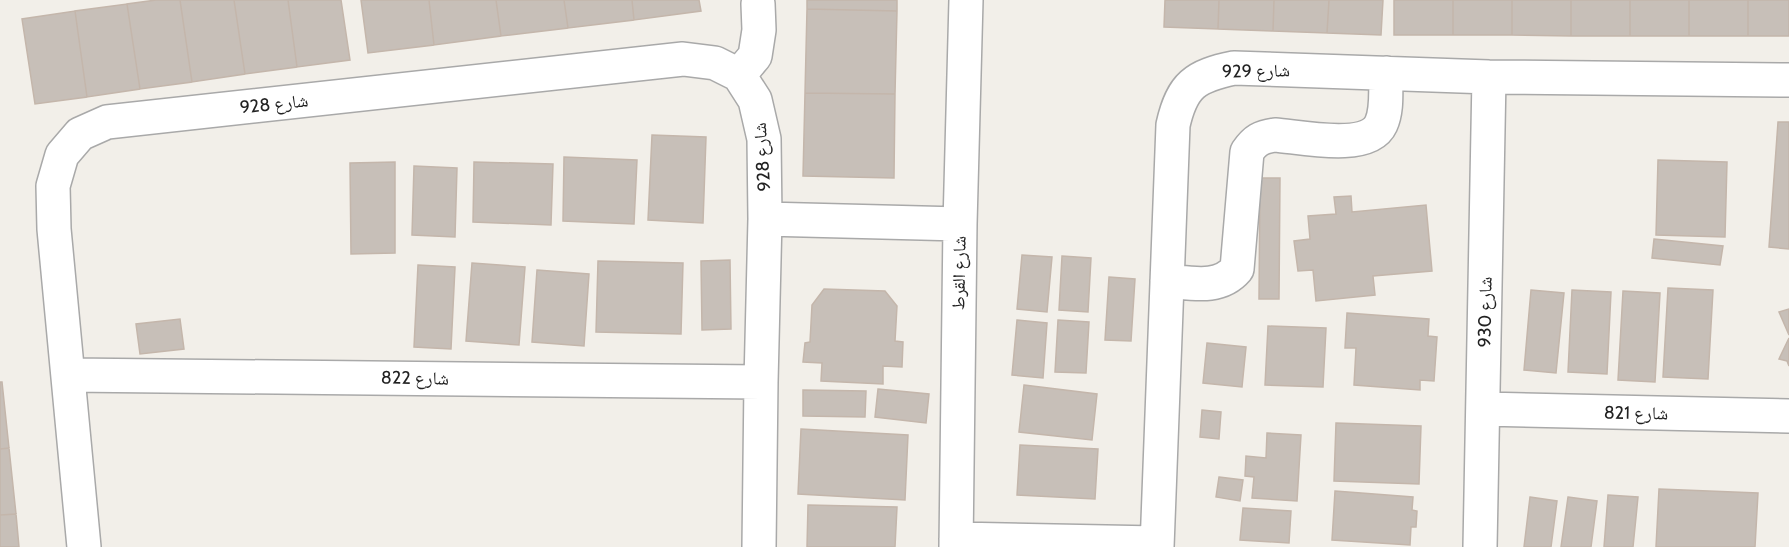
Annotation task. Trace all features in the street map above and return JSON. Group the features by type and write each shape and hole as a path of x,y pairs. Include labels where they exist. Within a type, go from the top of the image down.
{"street":[{"name":"شارع القرط","path":"956,543 960,224 966,0"},
{"path":"739,75 755,56 759,30 758,4"},
{"name":"شارع 928","path":"84,547 54,229 53,186 62,155 80,134 108,122 683,59 714,63 739,75 755,100 764,139 765,219 759,547"},
{"name":"شارع 929","path":"956,543 1157,545 1173,125 1178,104 1189,87 1209,73 1234,68 1489,77 1789,80"},
{"path":"1167,281 1219,283 1230,277 1237,269 1247,152 1254,141 1275,135 1348,141 1363,139 1375,133 1384,113 1386,73"},
{"name":"شارع 930","path":"1480,547 1489,77"},
{"path":"765,219 960,224"},
{"name":"شارع 822","path":"69,375 761,382"},
{"name":"شارع 821","path":"1483,409 1789,416"}],"building":[{"path":"156,0 180,0 192,82 140,89 127,4"},
{"path":"180,0 234,0 245,74 192,82"},
{"path":"234,0 288,0 297,67 245,74"},
{"path":"288,0 341,0 350,60 297,67"},
{"path":"361,0 429,0 434,45 368,53"},
{"path":"429,0 496,0 501,36 434,45"},
{"path":"496,0 564,0 568,28 501,36"},
{"path":"564,0 632,0 634,20 568,28"},
{"path":"632,0 699,0 701,11 634,20"},
{"path":"807,0 897,0 897,11 807,9"},
{"path":"1165,0 1219,0 1218,29 1164,27"},
{"path":"1219,0 1274,0 1273,31 1218,29"},
{"path":"1274,0 1329,0 1327,33 1273,31"},
{"path":"1329,0 1383,0 1381,35 1327,33"},
{"path":"1394,0 1453,0 1453,35 1394,35"},
{"path":"1453,0 1512,0 1512,35 1453,35"},
{"path":"1512,0 1571,0 1571,36 1512,35"},
{"path":"1571,0 1630,0 1630,36 1571,36"},
{"path":"1630,0 1689,0 1689,36 1630,36"},
{"path":"1689,0 1748,0 1748,36 1689,36"},
{"path":"1748,0 1789,0 1789,36 1748,36"},
{"path":"127,4 140,89 87,97 75,11"},
{"path":"807,9 897,11 895,94 805,93"},
{"path":"75,11 87,97 35,104 22,19"},
{"path":"805,93 895,94 894,178 803,176"},
{"path":"1778,122 1789,122 1789,249 1769,247"},
{"path":"652,135 706,137 703,223 648,220"},
{"path":"564,157 637,160 634,224 563,221"},
{"path":"1658,160 1727,162 1725,237 1656,235"},
{"path":"395,162 395,253 351,254 350,163"},
{"path":"474,162 553,164 551,225 473,222"},
{"path":"414,166 457,168 455,237 412,235"},
{"path":"1260,178 1280,178 1279,299 1259,299"},
{"path":"1351,196 1352,212 1426,205 1432,271 1373,276 1375,295 1316,301 1313,270 1298,271 1294,241 1310,239 1308,216 1336,214 1334,197"},
{"path":"1654,239 1723,246 1720,265 1652,258"},
{"path":"1022,255 1052,257 1047,312 1017,309"},
{"path":"1062,256 1091,258 1088,312 1059,310"},
{"path":"730,260 731,329 702,330 701,261"},
{"path":"598,261 683,263 681,334 596,332"},
{"path":"472,263 525,267 519,345 466,341"},
{"path":"418,265 455,267 451,349 414,347"},
{"path":"537,270 589,274 584,346 532,342"},
{"path":"1109,277 1135,279 1131,341 1105,340"},
{"path":"1668,288 1713,290 1708,379 1663,377"},
{"path":"824,289 885,291 897,306 895,341 903,342 902,367 883,366 883,384 821,381 822,363 803,362 805,343 810,342 812,305"},
{"path":"1531,290 1564,293 1556,373 1524,370"},
{"path":"1572,290 1611,292 1607,374 1568,372"},
{"path":"1623,291 1660,293 1655,382 1618,380"},
{"path":"1789,309 1789,335 1779,312"},
{"path":"1347,313 1429,319 1428,336 1437,337 1434,381 1420,380 1420,390 1354,385 1356,348 1345,348"},
{"path":"180,319 184,349 140,354 136,324"},
{"path":"1017,320 1047,323 1043,378 1012,375"},
{"path":"1058,320 1089,322 1086,373 1055,372"},
{"path":"1268,326 1326,328 1323,387 1265,385"},
{"path":"1789,338 1789,366 1787,361 1779,359"},
{"path":"1207,343 1246,347 1242,387 1203,383"},
{"path":"0,382 2,382 9,448 0,449"},
{"path":"1024,385 1097,394 1092,440 1019,432"},
{"path":"878,389 929,394 926,423 875,417"},
{"path":"803,390 866,391 865,417 803,416"},
{"path":"1202,410 1221,412 1219,439 1200,437"},
{"path":"1336,423 1421,426 1419,484 1334,481"},
{"path":"801,429 908,435 905,500 798,494"},
{"path":"1267,433 1301,435 1297,501 1252,498 1254,477 1245,476 1246,456 1266,458"},
{"path":"1020,445 1098,449 1095,499 1017,495"},
{"path":"9,448 16,514 0,515 0,449"},
{"path":"1219,477 1243,480 1240,501 1216,497"},
{"path":"1659,489 1758,493 1755,547 1656,547"},
{"path":"1335,491 1413,497 1412,510 1417,511 1416,527 1411,527 1410,545 1332,540"},
{"path":"1608,495 1638,497 1633,547 1604,547"},
{"path":"1530,497 1557,501 1551,547 1524,547"},
{"path":"1568,497 1597,501 1591,547 1561,547"},
{"path":"808,505 897,507 895,547 807,547"},
{"path":"1243,508 1291,511 1289,543 1240,540"},
{"path":"16,514 19,547 0,547 0,515"}]}
